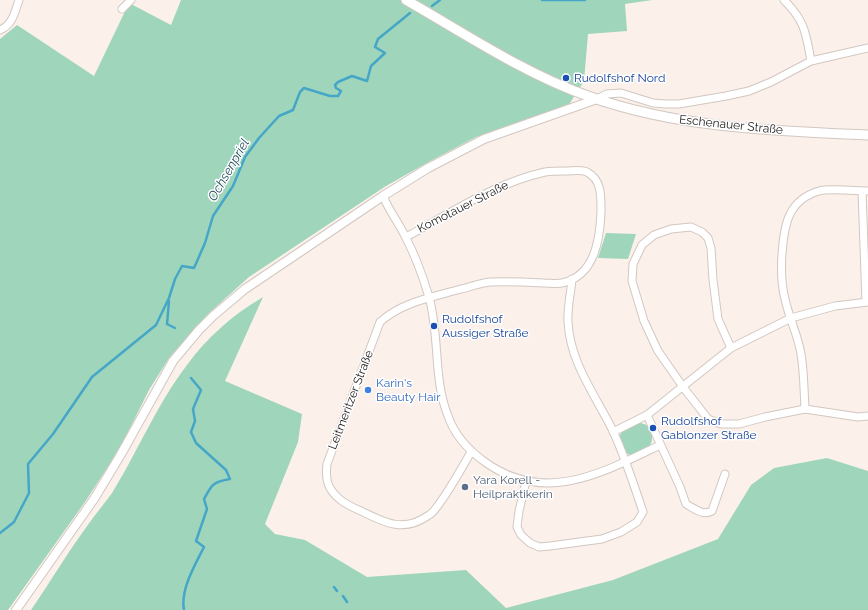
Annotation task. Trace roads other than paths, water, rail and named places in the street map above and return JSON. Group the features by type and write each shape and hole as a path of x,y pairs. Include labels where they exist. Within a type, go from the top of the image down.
{"main road":[{"name":"Eschenauer Straße","path":"406,0 495,52 556,83 631,110 680,120 802,132 868,135"}],"street":[{"path":"0,30 7,27 10,23 19,0"},
{"path":"122,8 131,0"},
{"path":"784,0 795,12 804,26 811,61"},
{"path":"16,610 94,499 174,361 199,330 245,288 383,196 428,168 484,139 597,99 607,94 621,93 653,103 666,104 679,104 726,96 749,91 771,82 811,61 868,48"},
{"name":"Komotauer Straße","path":"406,237 501,185 546,172 584,170 592,175 598,182 601,194 601,219 596,248 591,262 582,272 572,279 562,283 511,281 488,282 429,298"},
{"path":"613,432 647,415 731,348 791,318 835,306 867,302 865,191 821,190 811,194 797,205 788,217 783,233 781,277 785,300 791,318 801,355 805,409"},
{"path":"383,196 406,237 418,265 429,298 434,326 440,388 447,416 459,438 471,452 498,471 526,481 559,483 578,480 625,462 660,445"},
{"path":"731,348 718,319 711,248 708,238 702,232 691,227 671,229 654,235 642,245 637,254 633,264 632,281 644,321 655,345 683,387 708,419 721,424 739,424 805,409 858,417 868,416"},
{"path":"526,481 517,527 521,535 530,543 539,547 602,539 621,532 637,522 644,512 613,432 591,392 575,358 568,324 572,279"},
{"name":"Leitmeritzer Straße","path":"429,298 416,302 390,314 380,322 327,464 326,476 329,486 336,498 351,507 387,524 401,525 417,523 431,515 471,452"},
{"path":"647,415 680,487 686,504 703,513 707,514 712,511 725,474"}],"waterway":[{"name":"Ochsenpriel","path":"432,6 440,0"},
{"path":"542,0 585,0"},
{"name":"Ochsenpriel","path":"0,533 14,522 29,493 28,464 53,434 92,377 156,325 182,266 194,268 205,243 213,216 233,186 245,157 259,138 279,116 293,110 300,92 304,88 330,96 338,96 341,91 336,88 335,85 338,82 352,76 367,81 371,66 385,53 375,47 378,39 410,13"},
{"path":"169,301 167,324 175,328"},
{"path":"184,610 183,602 186,586 204,547 196,541 207,509 204,499 214,484 230,479 226,470 196,443 191,432 195,421 193,409 201,390 191,378"},
{"path":"334,587 337,591"},
{"path":"343,596 347,602"}],"place":[{"name":"Rudolfshof Nord","path":"566,78"},
{"name":"Rudolfshof Aussiger Straße","path":"434,326"},
{"name":"Karin's Beauty Hair","path":"368,390"},
{"name":"Rudolfshof Gablonzer Straße","path":"653,428"},
{"name":"Yara Korell - Heilpraktikerin","path":"465,487"}]}
